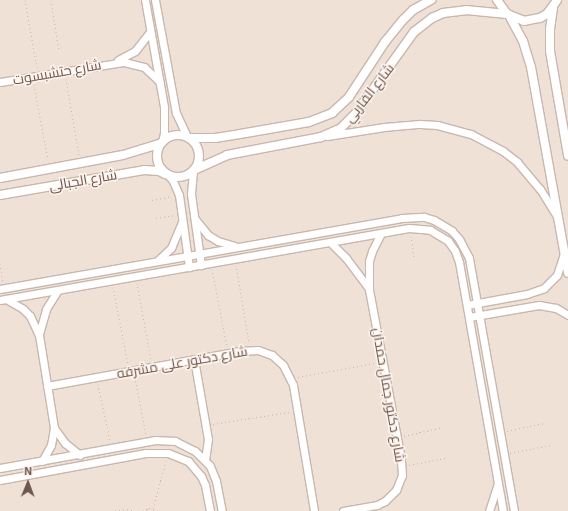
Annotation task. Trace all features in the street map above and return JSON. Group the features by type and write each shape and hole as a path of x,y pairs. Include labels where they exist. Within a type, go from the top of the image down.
{"street":[{"path":"145,0 164,116 164,133 156,154 158,165 173,181 179,195 189,267"},
{"path":"155,0 176,113 188,137"},
{"name":"شارع الفاربي","path":"188,137 215,138 240,134 309,122 332,113 349,97 385,42 403,20 413,10 431,0"},
{"path":"497,0 508,14 523,41 531,67 568,273"},
{"name":"شارع الفاربي","path":"194,171 227,155 321,137 341,128 356,113 407,42 423,24 443,13 480,10 508,14 516,19 532,20 544,16 555,4 564,0"},
{"path":"555,4 550,29 550,51 568,155"},
{"name":"شارع حتشبسوت","path":"114,62 135,51 150,32"},
{"name":"شارع حتشبسوت","path":"0,82 114,62 134,63 148,70 159,81"},
{"path":"321,137 402,124 437,125 471,134 498,148 517,162 540,189 558,218"},
{"path":"161,143 171,136 182,135 188,137 194,142 199,153 199,159 194,171 191,194 201,265"},
{"name":"شارع الجبالى","path":"0,178 136,152 161,143"},
{"name":"شارع الجبالى","path":"0,195 136,171 151,170 166,174"},
{"path":"166,174 178,178 188,175 194,171"},
{"path":"156,261 171,248 176,239 182,217"},
{"path":"2,289 402,218 424,217 434,220 448,228 459,239 469,258 479,303 514,511"},
{"path":"194,218 208,235 218,241 238,247"},
{"path":"402,218 406,228"},
{"path":"3,300 406,228 430,230 440,234 455,250 459,262 499,481 503,511"},
{"name":"شارع دكتور جمال حمدان","path":"344,511 378,505 385,501 398,486 402,475 402,466 384,361 369,289 369,261 381,233"},
{"name":"شارع دكتور جمال حمدان","path":"330,242 353,267 369,289"},
{"path":"467,305 526,294 544,288 557,275 564,254"},
{"path":"38,335 46,309 58,290"},
{"path":"3,300 23,309 32,320 38,335 54,428 51,445 42,461"},
{"path":"469,317 539,305 556,308 568,315"},
{"name":"شارع دكتور على مشرفه","path":"47,386 250,349 272,355 283,365 291,378 298,410 314,511"},
{"path":"194,359 206,425 208,446 205,460"},
{"path":"54,428 65,443 80,454"},
{"path":"0,468 165,440 184,444 196,451 205,460 215,478 222,511"},
{"path":"179,456 184,444"},
{"path":"0,480 146,453 168,452 179,456 191,464 201,476 205,486 210,511"},
{"path":"489,511 499,481"},
{"path":"220,502 228,511"}],"path":[{"path":"25,0 35,76 50,169"},
{"path":"51,0 59,51"},
{"path":"64,71 80,163"},
{"path":"152,200 179,195"},
{"path":"156,218 182,217"},
{"path":"406,228 414,258"},
{"path":"235,259 250,349"},
{"path":"211,263 228,353"},
{"path":"0,264 2,289"},
{"path":"136,276 152,367"},
{"path":"112,280 148,442"},
{"path":"291,378 384,361"},
{"path":"97,377 112,448"},
{"path":"206,425 298,410"},
{"path":"501,432 544,423"},
{"path":"397,437 440,428"},
{"path":"505,454 551,445"},
{"path":"153,508 168,452"},
{"path":"402,466 446,458"},
{"path":"143,511 153,508 159,511"},
{"path":"111,511 127,509 135,511"}],"shaded area":[{"path":"0,0 568,0 568,511 0,511"}]}
